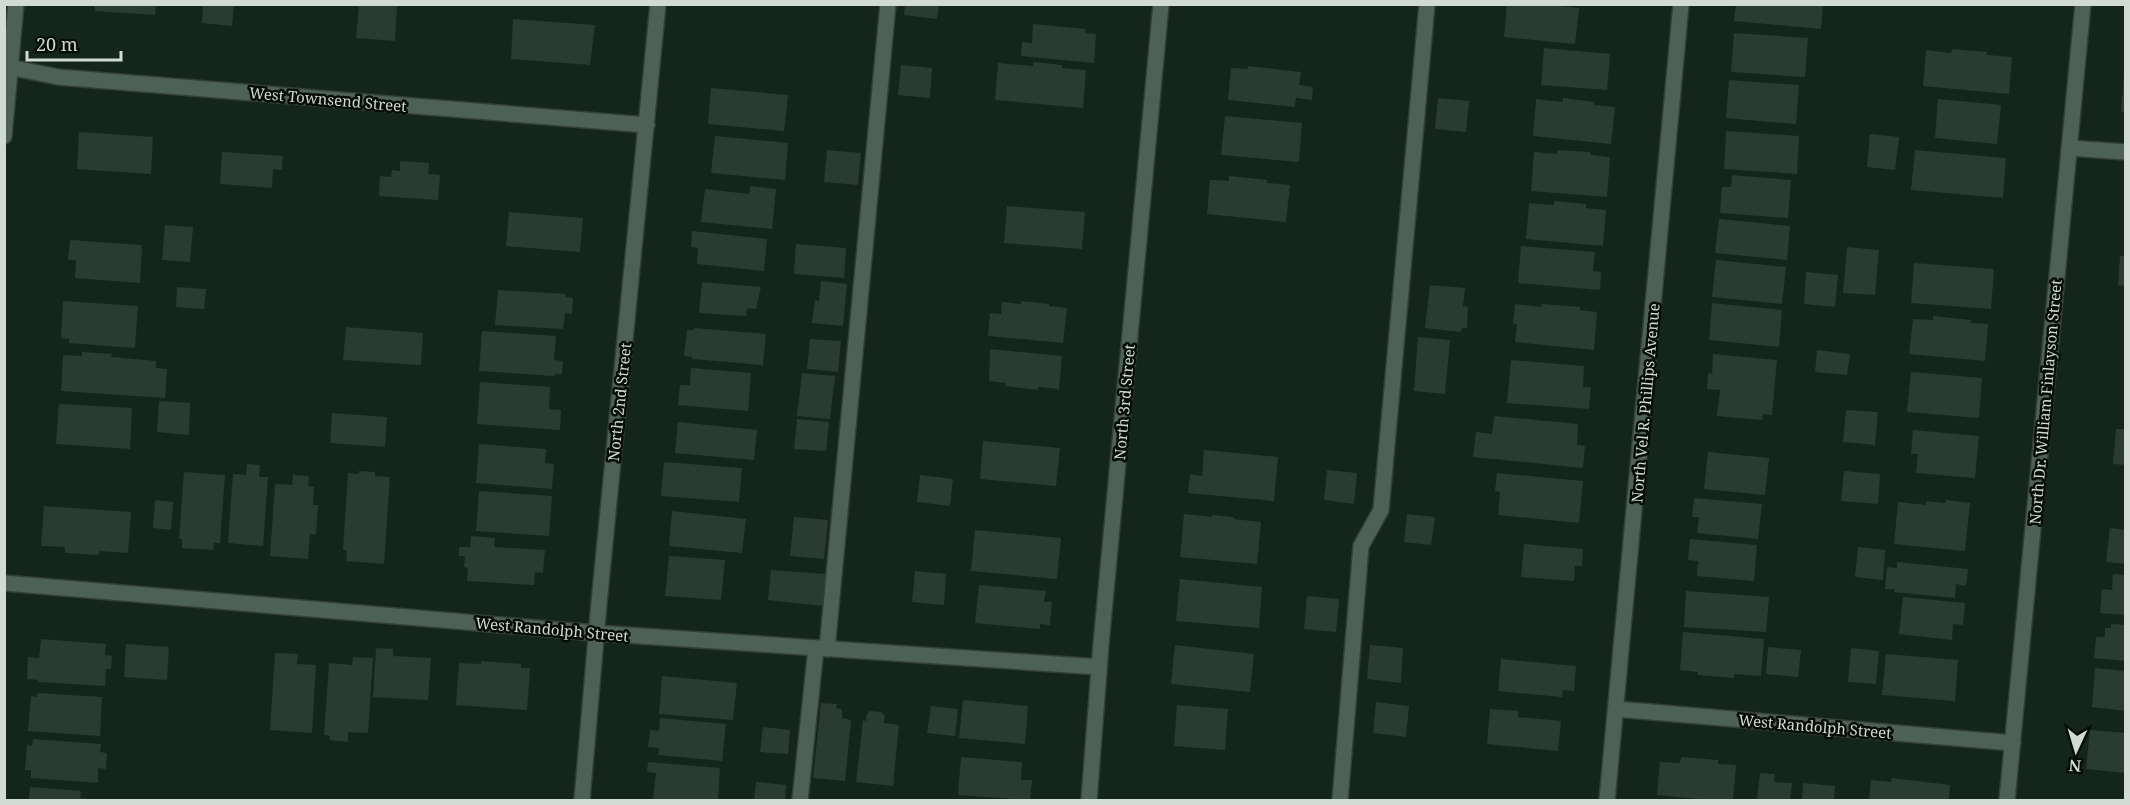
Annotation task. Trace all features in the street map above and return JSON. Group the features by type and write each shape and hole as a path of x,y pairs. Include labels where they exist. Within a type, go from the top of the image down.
{"street":[{"path":"4,136 8,66 16,4"},
{"name":"North 2nd Street","path":"582,801 596,633 658,4"},
{"path":"800,801 822,648 888,4"},
{"name":"North 3rd Street","path":"1089,801 1099,667 1161,4"},
{"path":"1340,801 1361,546 1381,510 1427,4"},
{"name":"North Vel R. Phillips Avenue","path":"1607,801 1681,4"},
{"name":"North Dr. William Finlayson Street","path":"2007,801 2083,4"},
{"name":"West Townsend Street","path":"8,66 58,77 647,125"},
{"path":"2069,148 2126,152"},
{"name":"West Randolph Street","path":"4,583 596,633 1099,667"},
{"name":"West Randolph Street","path":"1616,709 2013,743"}],"building":[{"path":"95,4 156,4 155,15 95,11"},
{"path":"203,4 234,4 232,26 202,23"},
{"path":"359,4 397,4 395,41 356,38"},
{"path":"905,4 939,4 937,19 904,15"},
{"path":"1507,4 1541,4 1579,8 1575,44 1504,37"},
{"path":"1736,4 1823,4 1821,29 1734,21"},
{"path":"513,19 595,25 590,65 511,59"},
{"path":"1033,24 1085,29 1085,33 1096,34 1094,63 1021,56 1022,42 1032,43"},
{"path":"1734,33 1808,38 1805,77 1731,72"},
{"path":"1544,48 1610,54 1607,90 1541,85"},
{"path":"1952,49 2012,57 2009,94 1923,86 1926,50 1951,53"},
{"path":"1033,62 1086,70 1083,108 995,100 998,63 1033,66"},
{"path":"901,65 932,68 930,98 898,95"},
{"path":"1248,66 1301,72 1299,85 1313,87 1312,100 1296,98 1295,107 1228,100 1231,68 1248,69"},
{"path":"2124,72 2126,72 2126,112 2121,112"},
{"path":"1729,80 1799,85 1796,124 1726,118"},
{"path":"711,88 788,95 784,131 708,124"},
{"path":"1438,98 1469,101 1466,132 1435,129"},
{"path":"1563,98 1615,107 1611,144 1533,136 1536,99 1563,102"},
{"path":"1938,99 2001,105 1997,144 1935,138"},
{"path":"1225,116 1302,123 1299,162 1221,155"},
{"path":"1726,131 1799,136 1797,174 1724,169"},
{"path":"79,132 153,137 151,174 77,169"},
{"path":"1870,134 1899,137 1895,170 1867,167"},
{"path":"715,136 788,143 785,180 711,173"},
{"path":"827,150 861,153 858,185 824,182"},
{"path":"1558,150 1590,152 1590,155 1610,157 1607,197 1531,191 1534,152 1557,154"},
{"path":"1915,150 2006,158 2003,198 1911,190"},
{"path":"222,152 283,156 282,170 273,169 272,188 220,184"},
{"path":"400,161 429,163 428,174 440,175 438,200 379,196 380,176 391,177 392,170 400,171"},
{"path":"1732,175 1791,180 1788,218 1720,213 1722,187 1731,187"},
{"path":"1229,176 1290,185 1286,222 1207,214 1210,180 1229,181"},
{"path":"750,186 776,189 772,229 701,222 705,189 749,194"},
{"path":"1554,201 1586,204 1586,208 1606,210 1603,246 1526,239 1529,203 1554,205"},
{"path":"1007,206 1085,212 1082,249 1004,243"},
{"path":"509,212 583,218 580,252 506,246"},
{"path":"1719,219 1790,226 1787,260 1715,253"},
{"path":"165,225 193,227 190,262 162,260"},
{"path":"692,231 767,239 764,271 697,264 698,248 691,247"},
{"path":"70,240 142,245 140,283 75,278 76,260 68,260"},
{"path":"796,244 846,248 844,278 794,274"},
{"path":"1521,246 1595,252 1593,271 1601,272 1600,290 1518,283"},
{"path":"1847,247 1879,250 1875,295 1843,293"},
{"path":"2120,256 2126,256 2126,286 2118,285"},
{"path":"1716,260 1786,267 1782,304 1712,297"},
{"path":"1914,263 1994,269 1991,309 1911,303"},
{"path":"1806,272 1838,275 1835,307 1804,304"},
{"path":"821,281 847,284 843,326 812,323 815,300 819,301"},
{"path":"702,282 761,287 756,309 747,308 746,316 699,313"},
{"path":"1430,285 1465,288 1463,306 1468,307 1467,328 1462,328 1461,332 1425,328"},
{"path":"177,287 206,289 204,309 176,307"},
{"path":"498,290 565,294 565,297 573,298 572,314 565,313 563,329 495,325"},
{"path":"63,301 138,306 135,348 69,343 69,339 61,338"},
{"path":"1021,301 1067,308 1063,343 988,336 990,313 1001,314 1002,302 1021,304"},
{"path":"1712,303 1782,310 1779,347 1709,340"},
{"path":"1515,304 1580,307 1580,310 1597,312 1594,350 1515,342 1517,324 1513,324"},
{"path":"1933,316 1988,324 1985,361 1909,354 1913,319 1933,320"},
{"path":"346,327 423,333 421,365 343,360"},
{"path":"694,328 766,334 763,365 692,359 692,357 684,356 687,330 694,330"},
{"path":"482,331 556,336 554,360 563,361 562,374 555,374 555,376 479,371"},
{"path":"1418,337 1450,340 1445,394 1414,391"},
{"path":"810,339 841,341 838,372 807,369"},
{"path":"990,349 1062,356 1059,389 1038,387 1038,390 1005,386 1006,383 989,381"},
{"path":"1817,350 1850,354 1847,375 1815,372"},
{"path":"82,352 156,361 156,368 167,369 165,398 61,391 63,355 82,356"},
{"path":"1713,354 1777,360 1772,415 1763,414 1762,420 1717,416 1720,390 1707,389 1708,373 1712,374"},
{"path":"1511,360 1584,366 1583,387 1591,387 1589,409 1507,403"},
{"path":"691,368 751,373 748,411 678,405 680,385 690,385"},
{"path":"1911,372 1982,378 1979,418 1907,412"},
{"path":"802,373 835,376 830,419 797,416"},
{"path":"480,382 550,387 549,409 561,410 560,430 477,424"},
{"path":"159,401 190,403 189,435 157,432"},
{"path":"59,404 132,408 130,449 56,444"},
{"path":"1846,410 1878,412 1875,445 1843,442"},
{"path":"332,413 387,417 385,447 330,443"},
{"path":"1494,416 1578,424 1577,445 1585,446 1583,468 1473,457 1476,432 1492,434"},
{"path":"797,419 829,422 826,451 794,449"},
{"path":"678,422 757,430 754,460 675,453"},
{"path":"2116,429 2126,429 2126,465 2113,464"},
{"path":"1913,430 1979,436 1975,478 1916,473 1918,454 1911,454"},
{"path":"983,441 1060,448 1056,486 980,479"},
{"path":"479,444 546,449 545,463 554,464 552,489 476,483"},
{"path":"1204,450 1278,457 1274,501 1188,493 1190,474 1202,476"},
{"path":"1708,452 1769,458 1765,495 1704,489"},
{"path":"664,462 742,468 739,502 661,496"},
{"path":"247,464 260,465 259,477 268,477 263,546 228,543 233,474 246,475"},
{"path":"1327,470 1357,473 1354,504 1324,500"},
{"path":"359,471 375,472 375,476 390,477 384,564 346,561 347,550 343,550 348,473 359,474"},
{"path":"1844,471 1880,474 1878,504 1841,501"},
{"path":"184,472 225,475 220,543 214,543 213,550 182,548 182,539 179,539"},
{"path":"1497,473 1583,481 1579,523 1498,515 1500,492 1495,491"},
{"path":"293,475 309,476 308,486 314,487 313,505 318,505 316,534 310,534 308,559 270,556 275,484 292,485"},
{"path":"920,475 953,479 950,506 917,502"},
{"path":"479,491 552,496 549,536 476,531"},
{"path":"1694,498 1762,504 1758,539 1697,533 1699,517 1692,517"},
{"path":"155,500 173,502 171,530 153,528"},
{"path":"1946,500 1970,503 1965,551 1894,544 1898,502 1926,505 1926,501 1945,503"},
{"path":"44,506 131,512 128,553 99,551 99,555 65,553 65,547 41,546"},
{"path":"672,511 746,519 742,553 669,546"},
{"path":"1184,514 1234,517 1234,519 1261,522 1257,564 1180,557"},
{"path":"1407,514 1435,517 1431,545 1404,542"},
{"path":"794,517 828,520 824,559 790,556"},
{"path":"2110,528 2126,530 2126,564 2106,562"},
{"path":"975,530 1061,538 1057,579 971,571"},
{"path":"471,536 495,538 494,547 545,550 543,573 535,572 534,585 467,581 468,568 464,567 465,556 459,556 459,547 470,547"},
{"path":"1690,539 1757,545 1754,581 1697,576 1698,561 1688,560"},
{"path":"1524,544 1583,549 1582,566 1575,566 1574,581 1521,577"},
{"path":"1858,547 1885,550 1883,580 1855,577"},
{"path":"669,556 725,560 721,600 665,596"},
{"path":"1897,562 1968,569 1966,586 1956,584 1955,598 1894,592 1894,589 1885,589 1887,567 1897,568"},
{"path":"771,570 826,574 823,606 768,600"},
{"path":"915,571 946,574 944,605 912,602"},
{"path":"2113,574 2126,575 2126,615 2100,613 2102,589 2112,590"},
{"path":"1180,579 1262,587 1259,628 1176,621"},
{"path":"979,585 1046,591 1044,602 1052,602 1050,625 1040,624 1040,629 975,623"},
{"path":"1686,591 1769,597 1766,632 1684,627"},
{"path":"1307,596 1339,599 1336,632 1304,629"},
{"path":"1903,597 1965,603 1963,625 1953,624 1952,640 1899,634"},
{"path":"2111,624 2126,625 2126,661 2094,658 2096,637 2105,637 2105,628 2111,628"},
{"path":"1683,632 1764,639 1761,676 1734,674 1734,678 1698,675 1698,672 1680,670"},
{"path":"41,639 106,644 105,655 112,656 111,669 106,669 105,686 38,682 38,680 27,679 28,657 39,658"},
{"path":"126,644 169,647 167,680 124,677"},
{"path":"1175,645 1254,654 1250,692 1171,684"},
{"path":"1370,645 1403,648 1401,683 1367,679"},
{"path":"1768,647 1801,650 1798,677 1766,674"},
{"path":"376,648 393,649 393,656 431,658 428,700 373,697"},
{"path":"1851,648 1879,651 1876,684 1848,682"},
{"path":"275,653 298,654 297,664 316,665 312,733 270,730"},
{"path":"1886,654 1958,660 1955,701 1882,695"},
{"path":"353,657 373,658 368,733 348,732 348,742 330,740 330,736 324,735 329,663 352,665"},
{"path":"1501,659 1576,666 1574,691 1563,690 1562,697 1498,691"},
{"path":"481,661 521,664 521,668 530,668 527,710 456,705 459,663 481,664"},
{"path":"2095,668 2126,671 2126,711 2092,707"},
{"path":"662,676 737,683 733,720 659,714"},
{"path":"37,693 102,697 100,736 28,731 31,696 37,697"},
{"path":"963,700 1028,706 1025,744 959,738"},
{"path":"1376,702 1409,706 1406,737 1373,733"},
{"path":"821,703 837,704 836,708 842,709 842,718 851,720 845,781 813,778"},
{"path":"1177,705 1228,709 1225,750 1174,746"},
{"path":"931,706 958,709 955,736 927,733"},
{"path":"1490,709 1518,711 1518,717 1561,721 1558,751 1487,744"},
{"path":"870,711 881,712 885,716 884,723 899,725 893,786 856,782 863,720 866,721"},
{"path":"660,718 726,724 722,761 658,755 659,748 648,747 650,730 659,731"},
{"path":"763,727 790,730 788,754 760,752"},
{"path":"2090,730 2126,733 2126,773 2086,769"},
{"path":"33,739 101,744 100,752 107,753 106,769 98,768 98,783 31,778 31,770 25,770 27,745 32,746"},
{"path":"961,757 1022,762 1021,780 1032,780 1030,800 958,795"},
{"path":"1681,757 1718,760 1718,764 1736,765 1733,800 1657,795 1660,762 1680,763"},
{"path":"648,762 720,768 718,800 653,800 656,773 647,772"},
{"path":"1760,773 1775,774 1774,782 1792,783 1790,800 1757,800"},
{"path":"1892,778 1950,785 1949,800 1869,800 1871,780 1891,782"},
{"path":"756,782 786,785 785,800 754,800"},
{"path":"1803,783 1835,786 1834,800 1802,800"},
{"path":"30,787 81,791 80,798 89,800 29,800"}]}
